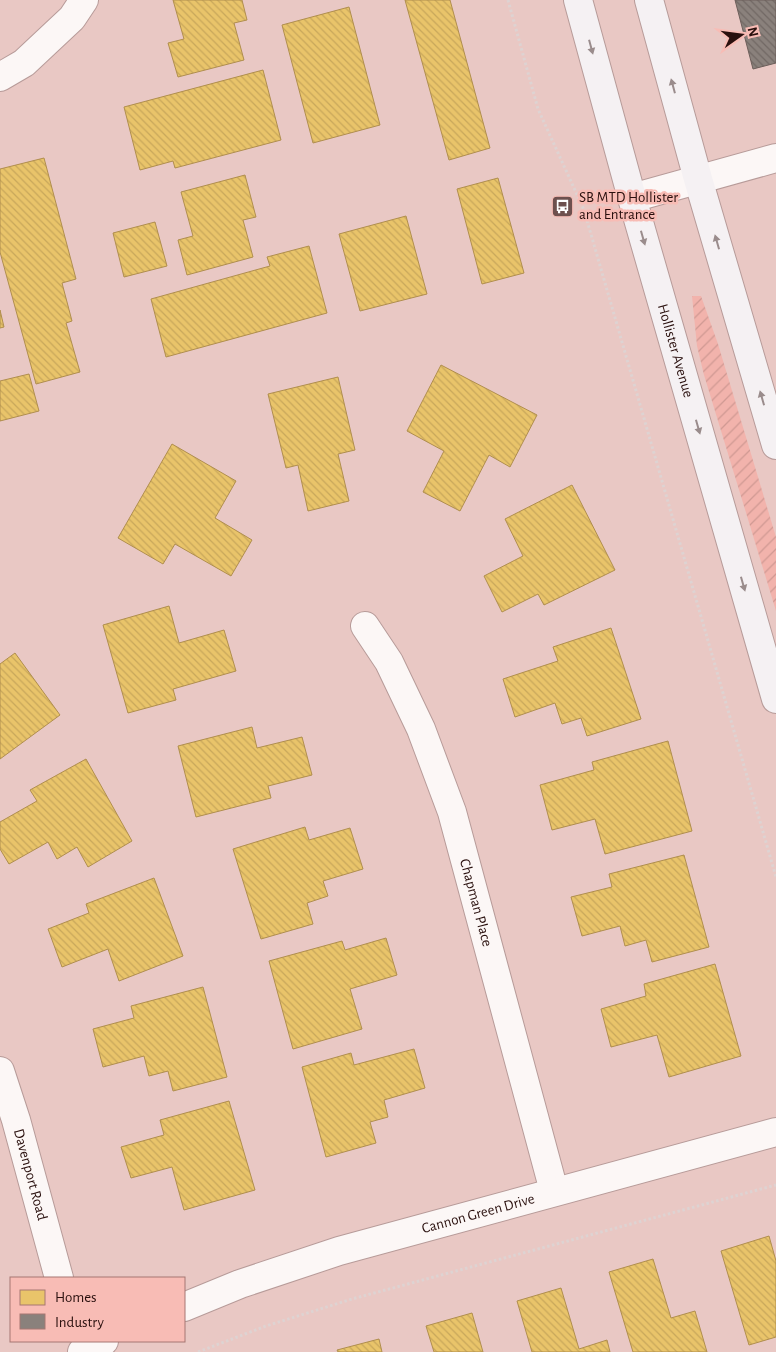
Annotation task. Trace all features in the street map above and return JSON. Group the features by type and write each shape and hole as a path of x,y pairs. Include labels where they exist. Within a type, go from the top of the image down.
{"main road":[{"name":"Hollister Avenue","path":"578,0 632,198 776,699"},
{"path":"649,0 698,179 776,445"}],"street":[{"path":"0,76 24,63 72,18 84,0"},
{"path":"632,198 776,158"},
{"name":"Chapman Place","path":"365,626 389,662 421,729 452,812 554,1191"},
{"name":"Davenport Road","path":"0,1071 16,1120 59,1277"},
{"name":"Cannon Green Drive","path":"185,1306 240,1284 339,1251 776,1132"},
{"path":"82,1352 102,1342"}],"path":[{"path":"508,0 538,109 584,210 776,877"},
{"path":"198,1352 266,1326 352,1299 776,1185"}],"shaded area":[{"path":"692,296 701,296 718,344 776,537 776,611 704,375 697,346"}],"building: Homes":[{"path":"173,0 242,0 247,20 234,23 244,60 178,77 168,43 184,39"},
{"path":"405,0 450,0 490,148 449,160"},
{"path":"349,7 380,125 313,143 282,25"},
{"path":"263,70 281,140 175,168 173,161 140,170 124,107"},
{"path":"44,158 76,279 62,283 72,321 66,323 80,372 36,384 0,252 0,169"},
{"path":"245,175 256,217 243,220 253,257 187,275 178,240 193,236 181,192"},
{"path":"498,178 524,273 482,284 457,189"},
{"path":"406,216 427,294 360,311 339,234"},
{"path":"155,222 167,266 124,277 113,233"},
{"path":"309,246 327,313 166,357 151,299 270,266 267,257"},
{"path":"0,310 4,327 0,328"},
{"path":"441,365 537,415 510,467 489,455 460,511 423,492 444,451 407,431"},
{"path":"29,374 39,411 0,421 0,381"},
{"path":"338,377 355,450 338,454 349,501 308,511 298,465 286,468 268,394"},
{"path":"172,444 236,481 215,518 252,540 231,576 175,544 163,564 118,538"},
{"path":"572,485 615,570 544,605 538,594 502,612 484,576 523,556 505,519"},
{"path":"169,606 179,643 224,630 236,671 173,689 176,700 128,713 103,625"},
{"path":"611,628 641,719 587,736 581,718 562,724 555,703 515,717 503,679 558,661 553,647"},
{"path":"15,653 60,715 0,759 0,664"},
{"path":"252,727 257,748 302,737 312,775 268,786 271,798 196,817 178,746"},
{"path":"668,741 692,831 605,854 595,819 552,830 540,785 594,770 592,762"},
{"path":"86,759 132,841 88,867 77,847 57,859 48,842 9,864 0,849 0,822 37,801 30,790"},
{"path":"305,827 309,840 350,828 363,869 323,881 328,896 307,903 313,924 261,939 233,849"},
{"path":"684,855 709,947 652,962 646,940 625,946 620,926 582,936 571,897 612,887 609,874"},
{"path":"154,878 183,956 119,981 108,949 62,967 48,929 89,913 86,904"},
{"path":"386,938 397,975 350,989 362,1029 293,1049 269,961 342,941 345,950"},
{"path":"715,964 741,1056 669,1077 657,1035 611,1047 601,1009 646,996 644,984"},
{"path":"203,987 227,1077 173,1091 168,1071 149,1076 144,1056 103,1067 93,1029 134,1018 131,1006"},
{"path":"414,1049 425,1088 384,1100 388,1117 370,1122 376,1143 326,1157 302,1067 351,1053 354,1065"},
{"path":"229,1101 255,1190 184,1210 172,1167 131,1178 121,1147 164,1135 160,1120"},
{"path":"769,1236 776,1261 776,1337 749,1345 721,1251"},
{"path":"653,1259 671,1318 695,1311 707,1352 633,1352 609,1272"},
{"path":"561,1288 579,1349 607,1340 610,1352 532,1352 517,1301"},
{"path":"472,1313 483,1352 434,1352 426,1326"},
{"path":"379,1339 382,1352 338,1352 337,1350"}],"building: Industry":[{"path":"735,0 776,0 776,63 753,69"}],"place":[{"name":"SB MTD Hollister and Entrance","path":"563,206"}]}
